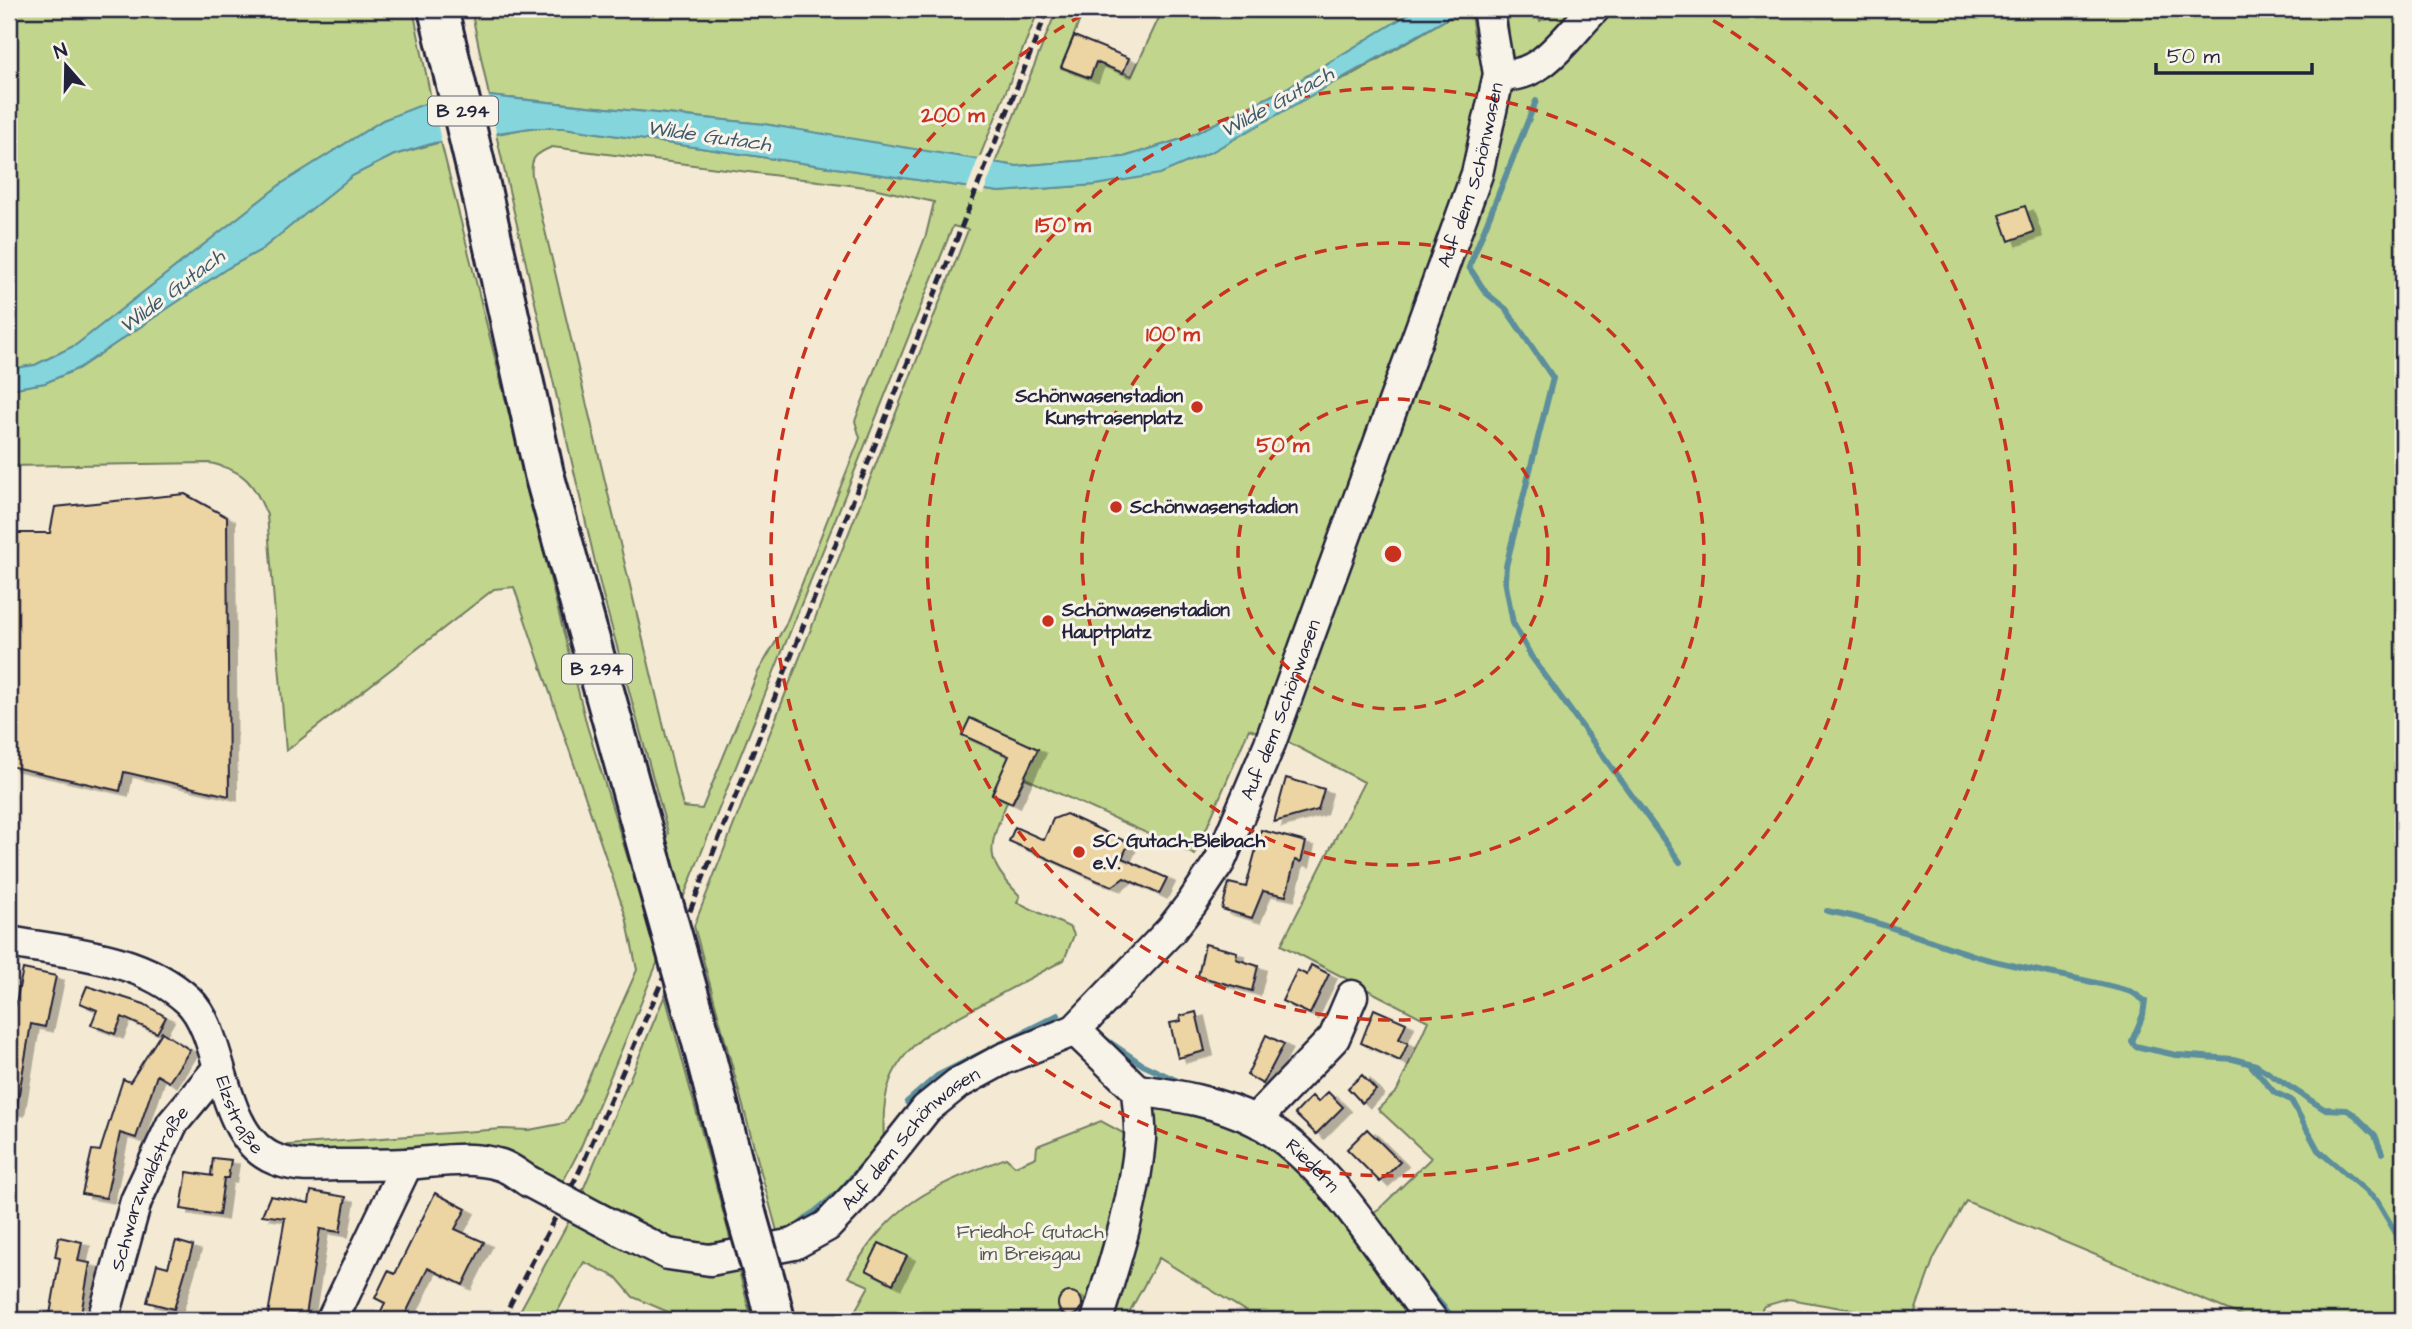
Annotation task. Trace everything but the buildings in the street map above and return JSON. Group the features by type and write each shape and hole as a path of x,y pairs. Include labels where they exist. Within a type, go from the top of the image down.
{"highway":[{"name":"B 294","path":"444,17 544,474 701,1038 771,1303"}],"street":[{"name":"Auf dem Schönwasen","path":"528,1181 668,1254 710,1260 794,1244 827,1226 864,1188 926,1109 957,1084 1003,1059 1075,1030 1171,930 1220,861 1241,816 1318,615 1401,377 1477,174 1499,74 1489,9"},
{"path":"1499,74 1518,77 1535,69 1594,9"},
{"name":"Elzstraße","path":"9,942 113,960 154,977 188,1000 203,1020 217,1070 243,1130 267,1156 292,1167 407,1164 453,1159 501,1165 528,1181"},
{"path":"1255,1120 1334,1038 1352,996"},
{"path":"1075,1030 1137,1090 1140,1138 1131,1192 1123,1238 1097,1320"},
{"name":"Schwarzwaldstraße","path":"103,1320 136,1200 172,1124 217,1070"},
{"name":"Riedern","path":"1137,1090 1183,1096 1255,1120 1295,1147 1376,1244 1432,1320"},
{"path":"332,1320 407,1164"}],"green space":[{"path":"9,9 413,9 432,103 383,120 281,184 76,345 35,365 9,369"},
{"path":"471,9 1039,9 978,161 764,124 489,96"},
{"path":"1057,9 1084,9 1061,68 1090,78 1096,62 1132,76 1163,9 1417,9 1285,89 1188,137 1124,157 1017,166 995,163"},
{"name":"Friedhof Gutach im Breisgau","path":"1464,9 1470,9 1477,53 1509,34 1506,9 1533,9 1540,21 1562,9 2403,9 2403,1320 2252,1320 1966,1201 1934,1258 1912,1320 1789,1299 1764,1306 1755,1320 1260,1320 1159,1258 1125,1320 850,1320 869,1286 848,1277 880,1231 897,1214 934,1189 955,1179 1006,1158 1015,1166 1036,1157 1037,1146 1101,1121 1132,1138 1159,1105 1239,1124 1281,1149 1349,1228 1380,1208 1431,1158 1378,1109 1397,1091 1428,1021 1281,945 1364,782 1290,743 1249,729 1195,855 1025,778 1012,804 1007,802 996,831 992,852 1000,872 1020,896 1017,902 1071,928 1074,935 1064,960 928,1033 915,1045 904,1056 890,1080 884,1108 884,1140 850,1183 825,1208 795,1226 777,1231 694,926 968,230 953,226 639,1008 580,1149 560,1187 536,1167 498,1151 292,1154 276,1146 502,1129 529,1130 565,1123 577,1104 637,970 626,917 514,587 494,589 286,751 267,515 247,480 232,470 210,463 9,466 9,389 45,383 79,368 226,269 261,250 352,176 394,155 441,142 587,726 638,891 668,833 601,588 496,134 530,128 564,128 999,192 1096,185 1351,75","holes":["552,147 873,188 934,202 926,235 855,421 860,438 785,626 758,672 702,809 683,807 532,176 533,161"]},
{"path":"665,995 752,1320 687,1320 633,1297 616,1277 584,1262 553,1320 515,1320 570,1219 611,1208 582,1192"}],"water":[{"name":"Wilde Gutach","path":"1417,9 1464,9 1213,151 1160,174 1096,185 999,192 564,128 530,128 434,143 394,155 352,176 261,250 226,269 79,368 45,383 9,389 9,369 35,365 76,345 281,184 383,120 424,104 489,96 764,124 1017,166 1124,157 1188,137 1285,89"}],"pier":[{"path":"488,93 497,137 442,145 432,100"},
{"path":"979,157 996,160 983,194 966,191"}],"waterway":[{"path":"1536,101 1469,267 1486,293 1506,309 1553,378 1506,566 1505,580 1513,623 1531,656 1680,862"},
{"path":"1827,911 1885,925 1995,961 2132,992 2145,1001 2143,1015 2132,1041 2135,1046 2176,1055 2233,1059 2256,1065 2324,1109 2347,1110 2355,1115 2375,1135 2382,1153"},
{"path":"907,1102 937,1076 1058,1015"},
{"path":"1102,1037 1143,1065 1184,1084"},
{"path":"2249,1063 2274,1092 2291,1100 2318,1150 2377,1201 2403,1245"},
{"path":"801,1223 840,1191 865,1162"},
{"path":"1424,1285 1455,1320"}],"railway":[{"path":"502,1320 580,1170 665,974 1048,9"}],"place":[{"name":"Schönwasenstadion Kunstrasenplatz","path":"1197,407"},
{"name":"Schönwasenstadion","path":"1116,507"},
{"name":"Schönwasenstadion Hauptplatz","path":"1048,621"},
{"name":"SC Gutach-Bleibach e.V.","path":"1079,852"}]}
